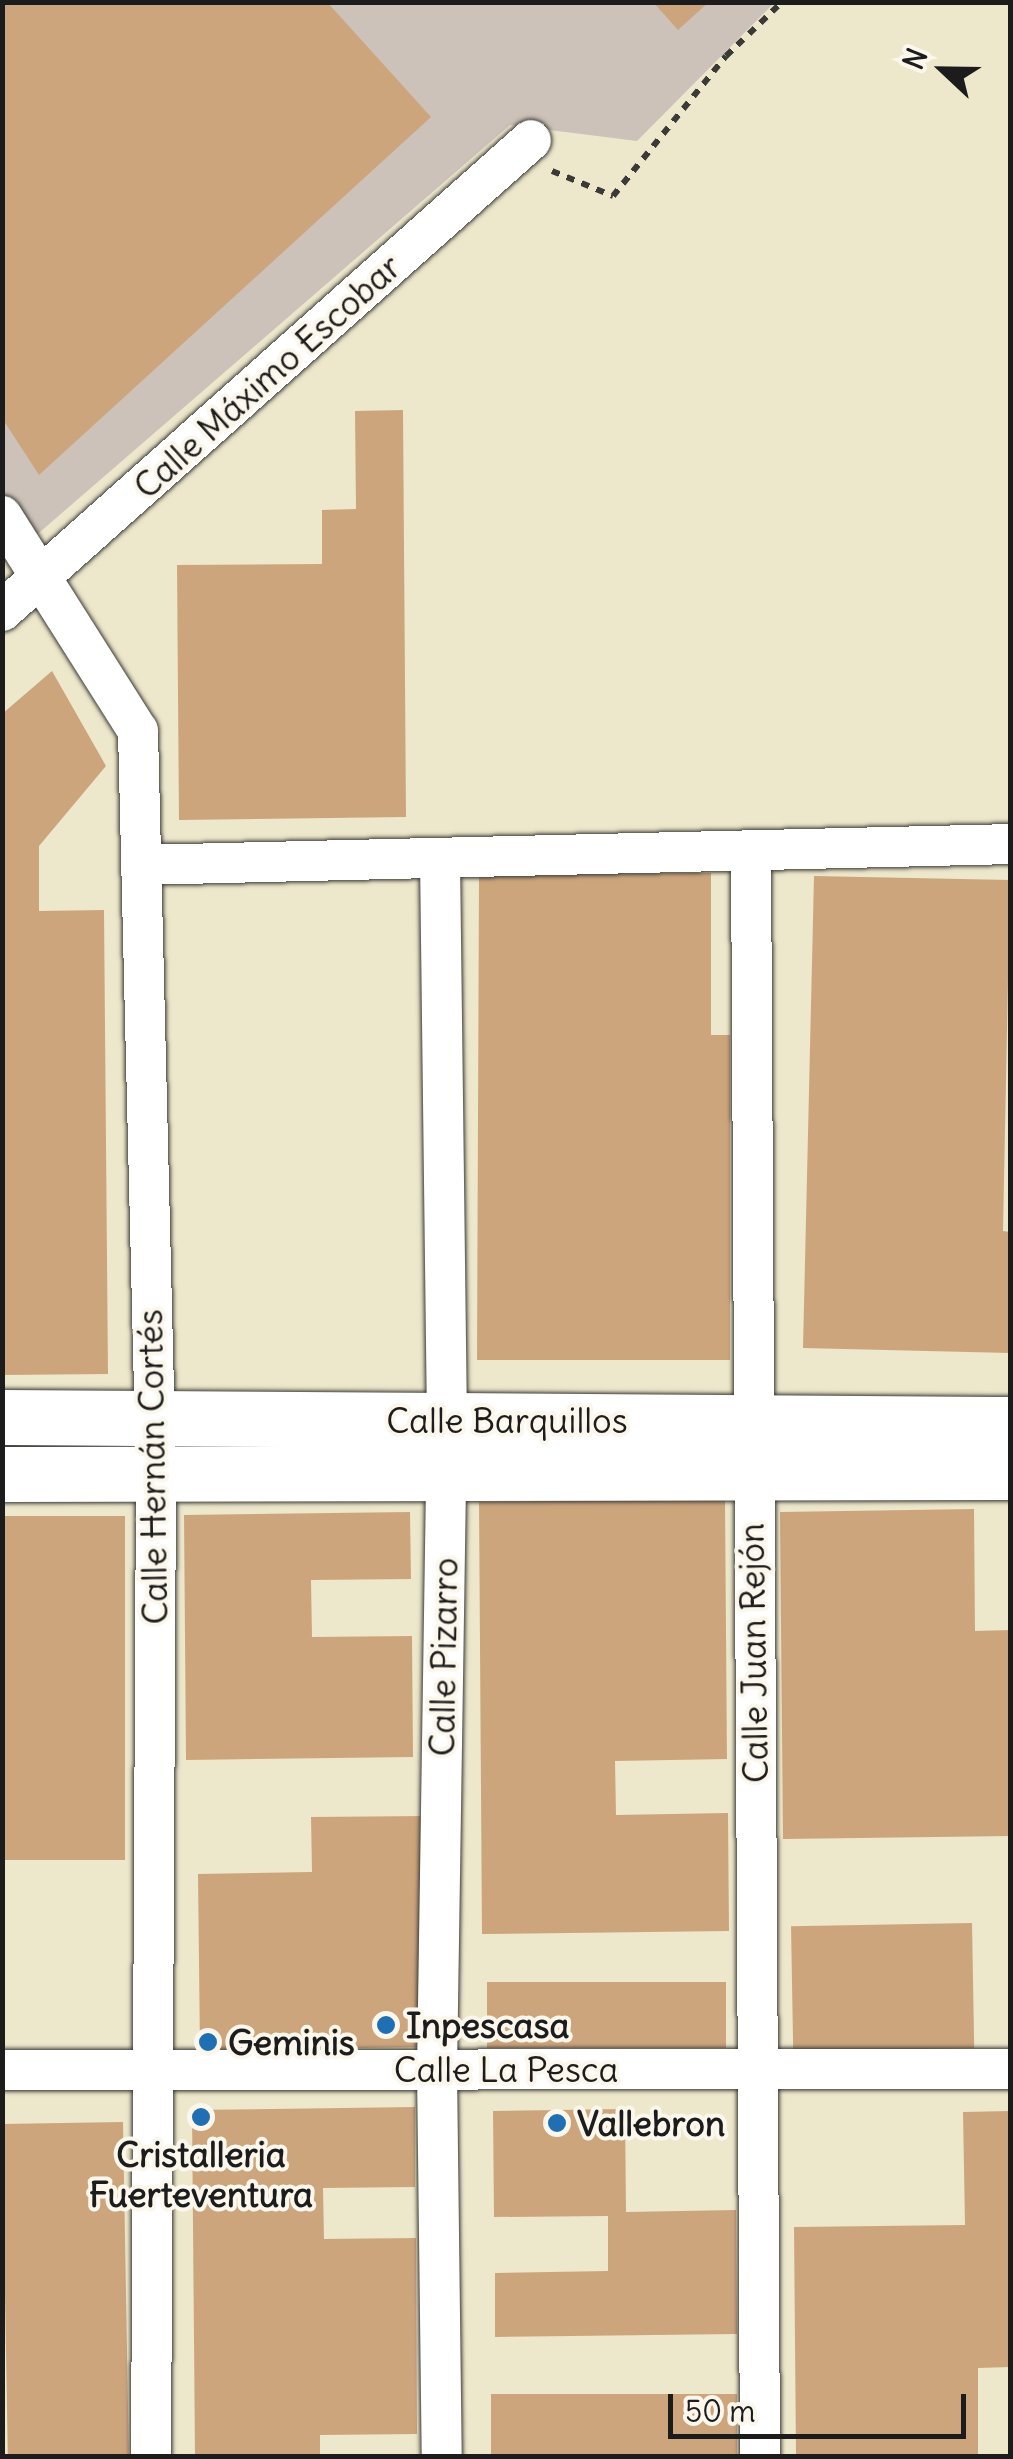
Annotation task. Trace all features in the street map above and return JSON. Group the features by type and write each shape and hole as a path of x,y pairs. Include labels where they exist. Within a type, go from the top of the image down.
{"main road":[{"name":"Calle Barquillos","path":"2,1417 153,1417 446,1445 751,1446 1010,1424"},
{"name":"Calle Barquillos","path":"2,1474 156,1475 446,1445"},
{"name":"Calle Barquillos","path":"751,1446 1010,1472"}],"street":[{"name":"Calle Máximo Escobar","path":"2,612 522,148"},
{"name":"Calle Hernán Cortés","path":"2,516 44,576 138,730 156,1475 149,2069 151,2456"},
{"path":"141,865 1010,844"},
{"name":"Calle Juan Rejón","path":"751,850 751,1446 760,2456"},
{"name":"Calle Pizarro","path":"440,858 446,1445 437,2070 442,2456"},
{"name":"Calle La Pesca","path":"2,2070 1010,2069"}],"path":[{"path":"522,148 613,196 726,56 782,2"}],"shaded area":[{"path":"3,3 774,3 637,141 510,125 3,564"}],"building":[{"path":"2,2 327,2 431,117 39,475 2,418"},
{"path":"653,2 709,2 678,30"},
{"path":"403,410 406,817 179,820 177,565 322,564 322,510 356,509 355,411"},
{"path":"52,671 106,766 39,846 39,911 104,910 108,1374 2,1375 2,714"},
{"path":"711,873 711,1035 730,1035 730,1360 477,1360 479,874"},
{"path":"814,876 1010,880 1003,1231 1010,1232 1010,1353 803,1348"},
{"path":"725,1499 727,1759 615,1761 616,1815 728,1813 729,1931 482,1934 479,1502"},
{"path":"974,1509 975,1631 1010,1630 1010,1836 783,1839 780,1512"},
{"path":"410,1512 411,1579 311,1580 312,1637 412,1636 413,1757 186,1760 184,1515"},
{"path":"2,1516 125,1516 125,1860 2,1860"},
{"path":"427,1816 428,2047 200,2050 198,1874 312,1872 311,1817"},
{"path":"972,1923 974,2048 793,2051 791,1926"},
{"path":"487,1982 726,1982 726,2048 487,2048"},
{"path":"415,2107 415,2187 323,2188 324,2239 416,2238 417,2434 320,2435 320,2456 195,2456 192,2110"},
{"path":"625,2109 626,2212 736,2210 737,2334 495,2337 495,2273 608,2271 608,2216 494,2217 493,2111"},
{"path":"1010,2111 1010,2367 978,2368 978,2456 796,2456 794,2227 965,2225 963,2112"},
{"path":"123,2122 129,2456 8,2456 2,2124"},
{"path":"491,2394 737,2394 737,2456 491,2456"}],"place":[{"name":"Inpescasa","path":"386,2025"},
{"name":"Geminis","path":"208,2042"},
{"name":"Cristalleria Fuerteventura","path":"201,2117"},
{"name":"Vallebron","path":"557,2123"}]}
